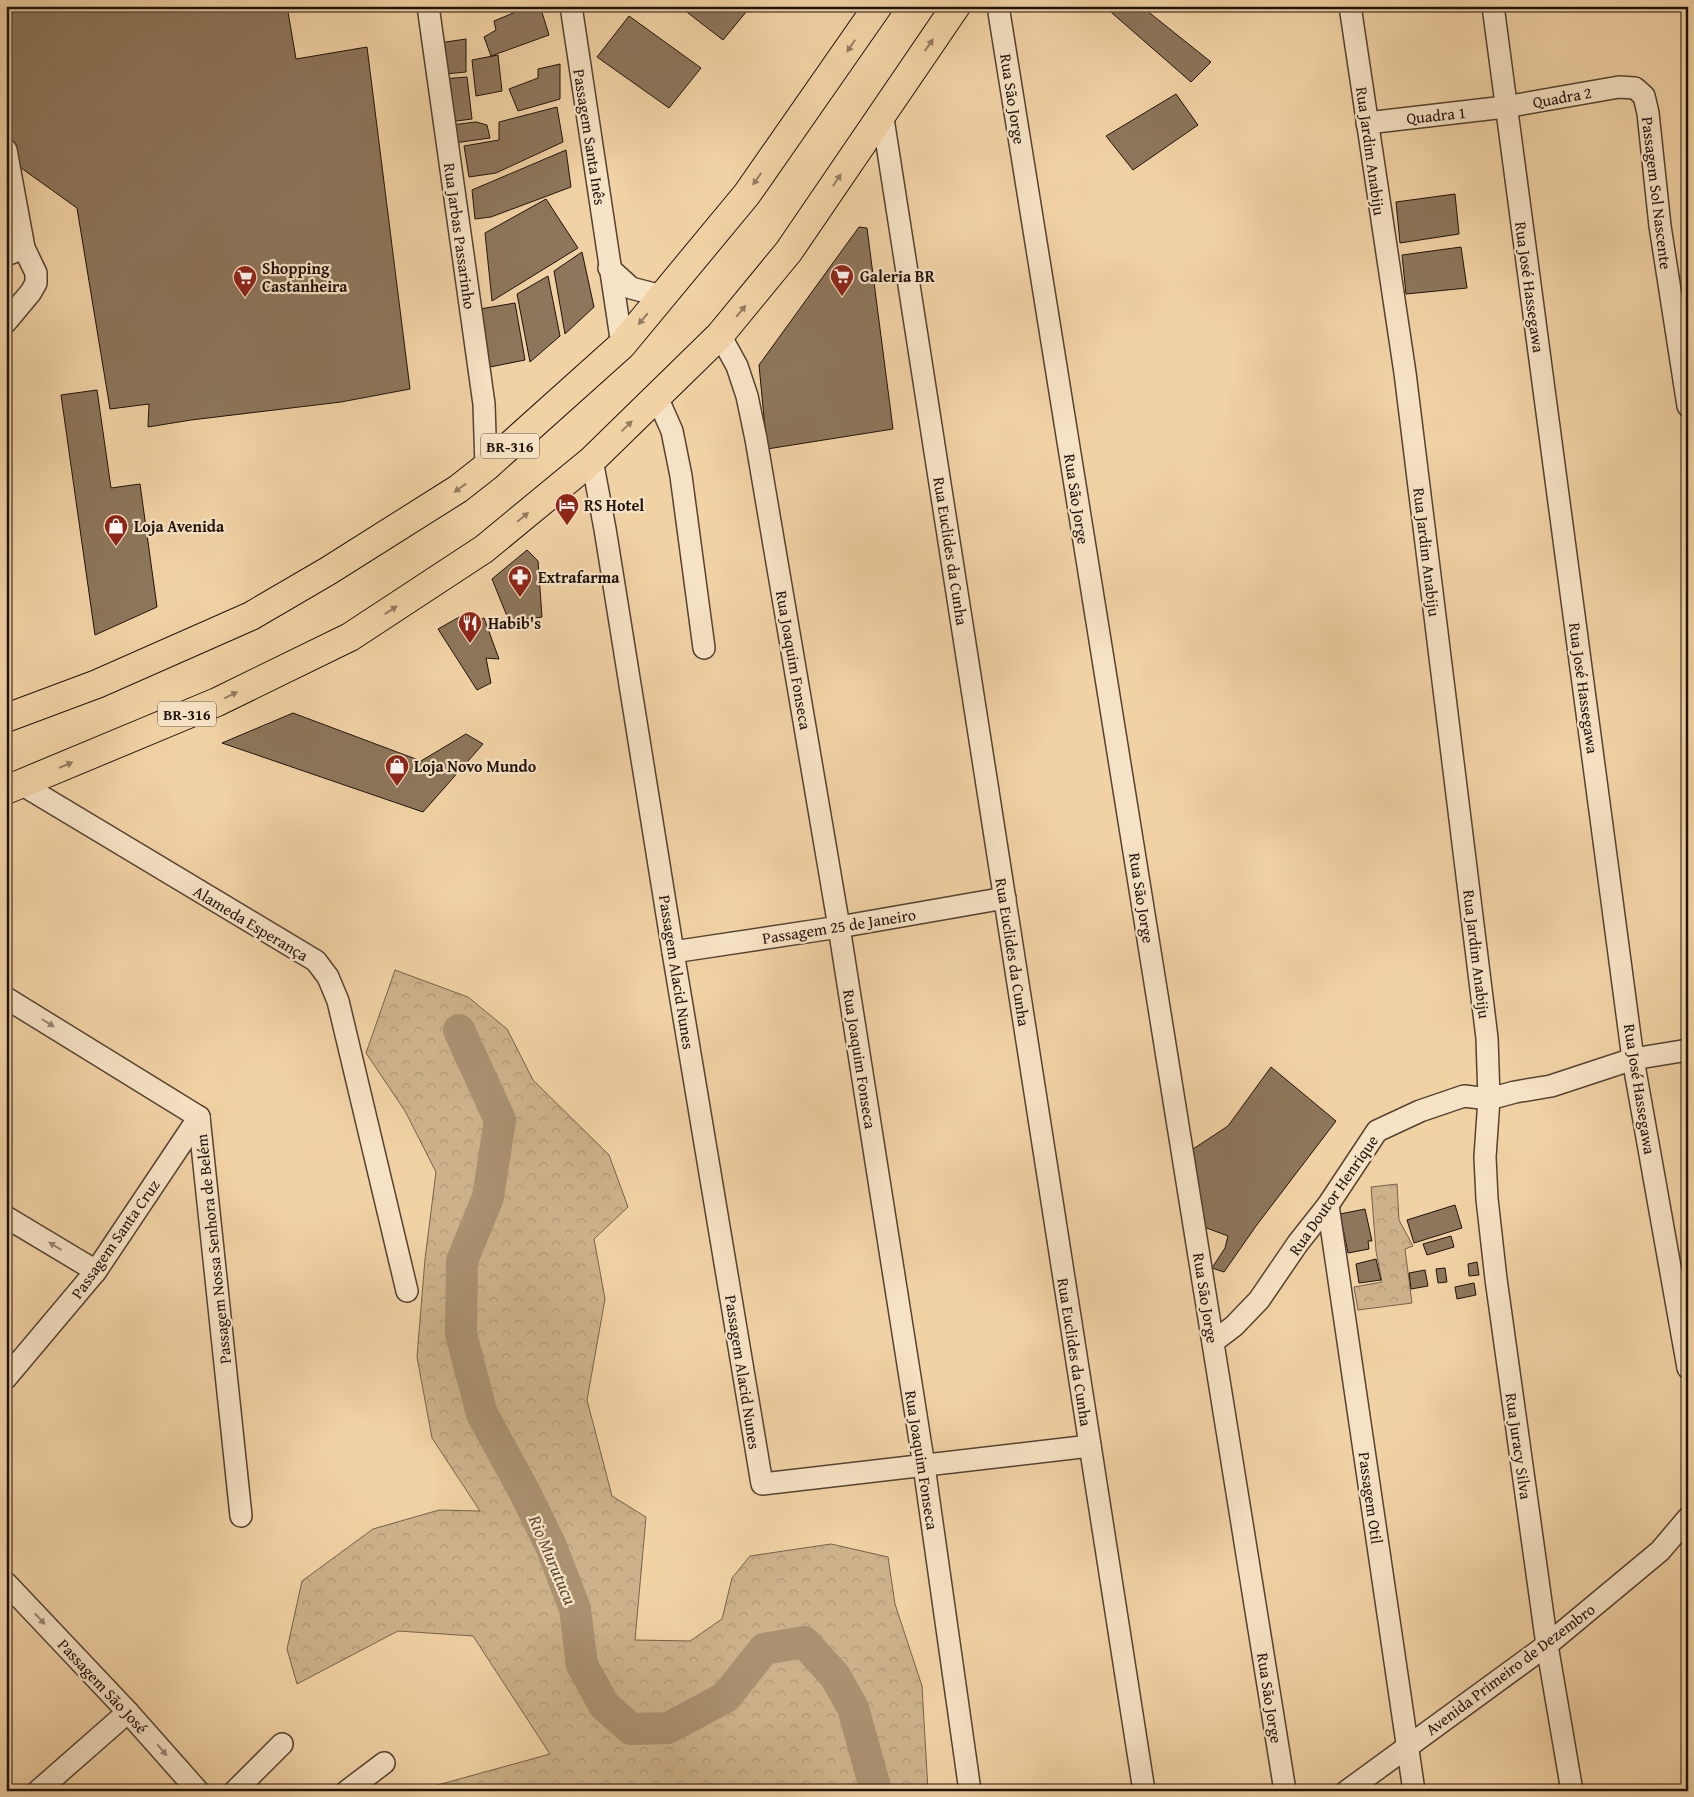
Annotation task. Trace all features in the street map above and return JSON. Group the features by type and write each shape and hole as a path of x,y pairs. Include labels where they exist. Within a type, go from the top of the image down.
{"highway":[{"name":"BR-316","path":"6,718 97,684 251,616 328,571 450,494 486,467 622,345 747,194 878,6"},
{"name":"BR-316","path":"14,787 217,702 350,637 484,549 592,460 720,335 789,251 956,6"}],"street":[{"name":"Rua Jarbas Passarinho","path":"428,6 484,404 486,467"},
{"name":"Passagem Santa Inês","path":"570,6 622,345"},
{"name":"Rua São Jorge","path":"998,6 1285,1791"},
{"name":"Rua Jardim Anabiju","path":"1350,6 1406,383 1486,1028 1489,1099"},
{"name":"Rua José Hassegawa","path":"1493,6 1633,1059 1688,1368"},
{"name":"Quadra 2","path":"1506,108 1620,87"},
{"name":"Passagem Sol Nascente","path":"1620,87 1635,88 1644,96 1648,113 1660,226 1688,406"},
{"name":"Quadra 1","path":"1367,123 1506,108"},
{"name":"Rua Euclides da Cunha","path":"882,112 1144,1791"},
{"path":"6,150 15,251 36,273 36,283 31,292 6,322"},
{"path":"609,268 632,288 662,296"},
{"name":"Rua Joaquim Fonseca","path":"720,335 737,366 747,396 839,927 924,1466 970,1791"},
{"path":"658,397 672,431 681,476 704,648"},
{"name":"Passagem Alacid Nunes","path":"592,460 607,539 673,952 762,1484 924,1466"},
{"name":"Alameda Esperança","path":"14,787 316,961 328,977 338,1001 407,1291"},
{"name":"Passagem 25 de Janeiro","path":"673,952 839,927 1005,898"},
{"name":"Passagem Nossa Senhora de Belém","path":"6,998 199,1117 242,1516"},
{"name":"Rua Doutor Henrique","path":"1213,1342 1234,1326 1260,1300 1298,1243 1328,1205 1377,1131 1420,1110 1464,1096 1489,1099 1550,1086 1633,1059 1688,1050"},
{"name":"Rua Juracy Silva","path":"1489,1099 1485,1157 1487,1198 1496,1279 1547,1645 1572,1791"},
{"name":"Passagem Santa Cruz","path":"6,1378 96,1271 199,1117"},
{"name":"Passagem Otil","path":"1328,1205 1414,1791"},
{"path":"6,1217 96,1271"},
{"path":"924,1466 1090,1446"},
{"name":"Avenida Primeiro de Dezembro","path":"1348,1791 1547,1645 1660,1551 1688,1518"},
{"name":"Passagem São José","path":"6,1583 128,1712 198,1791"},
{"path":"38,1791 128,1712"},
{"path":"235,1791 282,1744"},
{"path":"347,1791 384,1763"}],"green space":[{"path":"395,970 468,997 507,1029 533,1080 609,1155 628,1207 594,1239 605,1299 587,1400 612,1496 646,1517 635,1640 690,1641 722,1619 732,1578 750,1556 831,1544 888,1557 895,1604 922,1686 928,1791 438,1791 434,1786 550,1754 473,1636 398,1631 297,1684 287,1649 302,1581 373,1529 439,1510 480,1511 432,1438 417,1357 425,1259 436,1172 405,1111 366,1053"},
{"path":"1397,1184 1399,1220 1413,1246 1405,1249 1412,1303 1358,1310 1354,1287 1382,1282 1376,1251 1371,1187"}],"building":[{"name":"Shopping Castanheira","path":"6,6 287,6 296,59 367,47 410,389 341,402 148,427 149,404 110,409 77,208 17,165 6,108"},
{"path":"468,6 489,6 470,12"},
{"path":"530,6 540,6 549,35 491,56 484,37 496,30 494,21"},
{"path":"679,6 751,6 723,40"},
{"path":"1104,6 1141,6 1211,62 1191,82"},
{"path":"629,16 701,68 669,108 597,57"},
{"path":"466,39 466,72 445,74 439,43"},
{"path":"498,55 502,91 476,96 472,60"},
{"path":"560,64 560,99 518,111 509,89 538,78 538,69"},
{"path":"467,77 472,119 449,122 443,79"},
{"path":"1176,94 1198,125 1133,170 1106,136"},
{"path":"557,107 563,142 496,173 469,177 464,146 499,140 499,122"},
{"path":"476,122 487,125 490,138 454,143 451,125"},
{"path":"566,150 571,187 491,217 475,219 472,190"},
{"path":"1455,194 1459,234 1400,243 1396,202"},
{"path":"546,199 578,248 492,301 485,233"},
{"name":"Galeria BR","path":"859,227 867,228 893,429 767,449 759,365"},
{"path":"1461,247 1467,288 1406,294 1402,255"},
{"path":"582,252 594,307 565,334 554,271"},
{"path":"548,276 560,336 530,362 517,294"},
{"path":"515,303 525,360 490,367 480,309"},
{"name":"Loja Avenida","path":"97,390 111,488 140,484 157,607 95,635 61,395"},
{"name":"Extrafarma","path":"527,550 538,561 542,617 509,621 492,579"},
{"name":"Habib's","path":"470,611 476,621 484,618 499,659 486,658 491,683 477,690 438,629"},
{"name":"Loja Novo Mundo","path":"293,713 421,761 466,734 483,744 423,812 222,743"},
{"path":"1271,1067 1336,1121 1256,1226 1224,1272 1212,1268 1225,1248 1228,1236 1204,1227 1193,1149 1228,1126"},
{"path":"1455,1205 1462,1228 1414,1243 1407,1220"},
{"path":"1365,1209 1372,1241 1368,1241 1369,1249 1348,1253 1340,1214"},
{"path":"1451,1236 1454,1247 1427,1255 1423,1244"},
{"path":"1376,1259 1381,1280 1359,1283 1356,1264"},
{"path":"1477,1262 1479,1275 1469,1276 1468,1264"},
{"path":"1445,1268 1447,1282 1438,1283 1436,1269"},
{"path":"1425,1270 1428,1286 1411,1289 1409,1273"},
{"path":"1474,1283 1476,1295 1457,1299 1455,1287"}],"waterway":[{"name":"Rio Murutucu","path":"459,1030 500,1120 488,1197 462,1261 461,1334 482,1414 524,1491 551,1546 575,1609 582,1665 604,1705 631,1729 668,1728 726,1697 764,1649 804,1642 835,1676 853,1708 876,1791"}],"place":[{"name":"Galeria BR","path":"842,297"},
{"name":"Shopping Castanheira","path":"245,298"},
{"name":"RS Hotel","path":"567,526"},
{"name":"Loja Avenida","path":"116,547"},
{"name":"Extrafarma","path":"520,598"},
{"name":"Habib's","path":"470,644"},
{"name":"Loja Novo Mundo","path":"397,787"}]}
